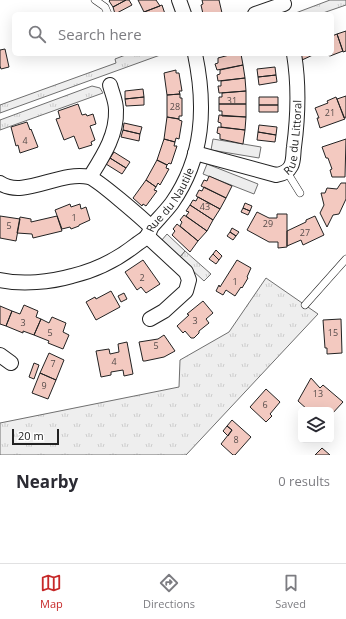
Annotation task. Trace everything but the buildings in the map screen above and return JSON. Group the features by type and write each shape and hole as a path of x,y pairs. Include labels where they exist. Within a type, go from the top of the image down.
{"street":[{"path":"179,0 183,12"},
{"path":"262,12 284,6"},
{"name":"Rue du Nautile","path":"0,280 37,282 59,280 81,274 105,266 126,252 149,232 172,202 185,179 195,153 201,125 201,94 194,56"},
{"name":"Rue du Littoral","path":"195,153 270,174 282,174 287,172 293,162 296,126 297,94 294,56"},
{"path":"90,177 105,154 111,141 116,109 110,85"},
{"path":"0,184 5,187 18,189 33,187 63,177 90,177 149,232 186,272 190,280 186,292 164,311 150,319"}],"lane":[{"path":"95,0 105,7 107,12"},
{"path":"287,172 300,193"},
{"path":"305,305 346,259"}],"green space":[{"path":"330,0 346,0 346,5 326,12 298,12"},
{"path":"123,56 157,56 0,113 0,105 116,63 115,59"},
{"path":"92,86 100,88 103,93 0,130 0,120"},
{"path":"185,251 211,274 204,281 179,258"},
{"path":"266,278 318,314 186,455 0,455 0,423 179,387 180,360 229,332"}],"shaded area":[{"path":"213,139 261,147 259,158 211,150"},
{"path":"207,164 258,184 254,194 203,174"},
{"path":"167,234 185,251 179,258 161,241"}]}
